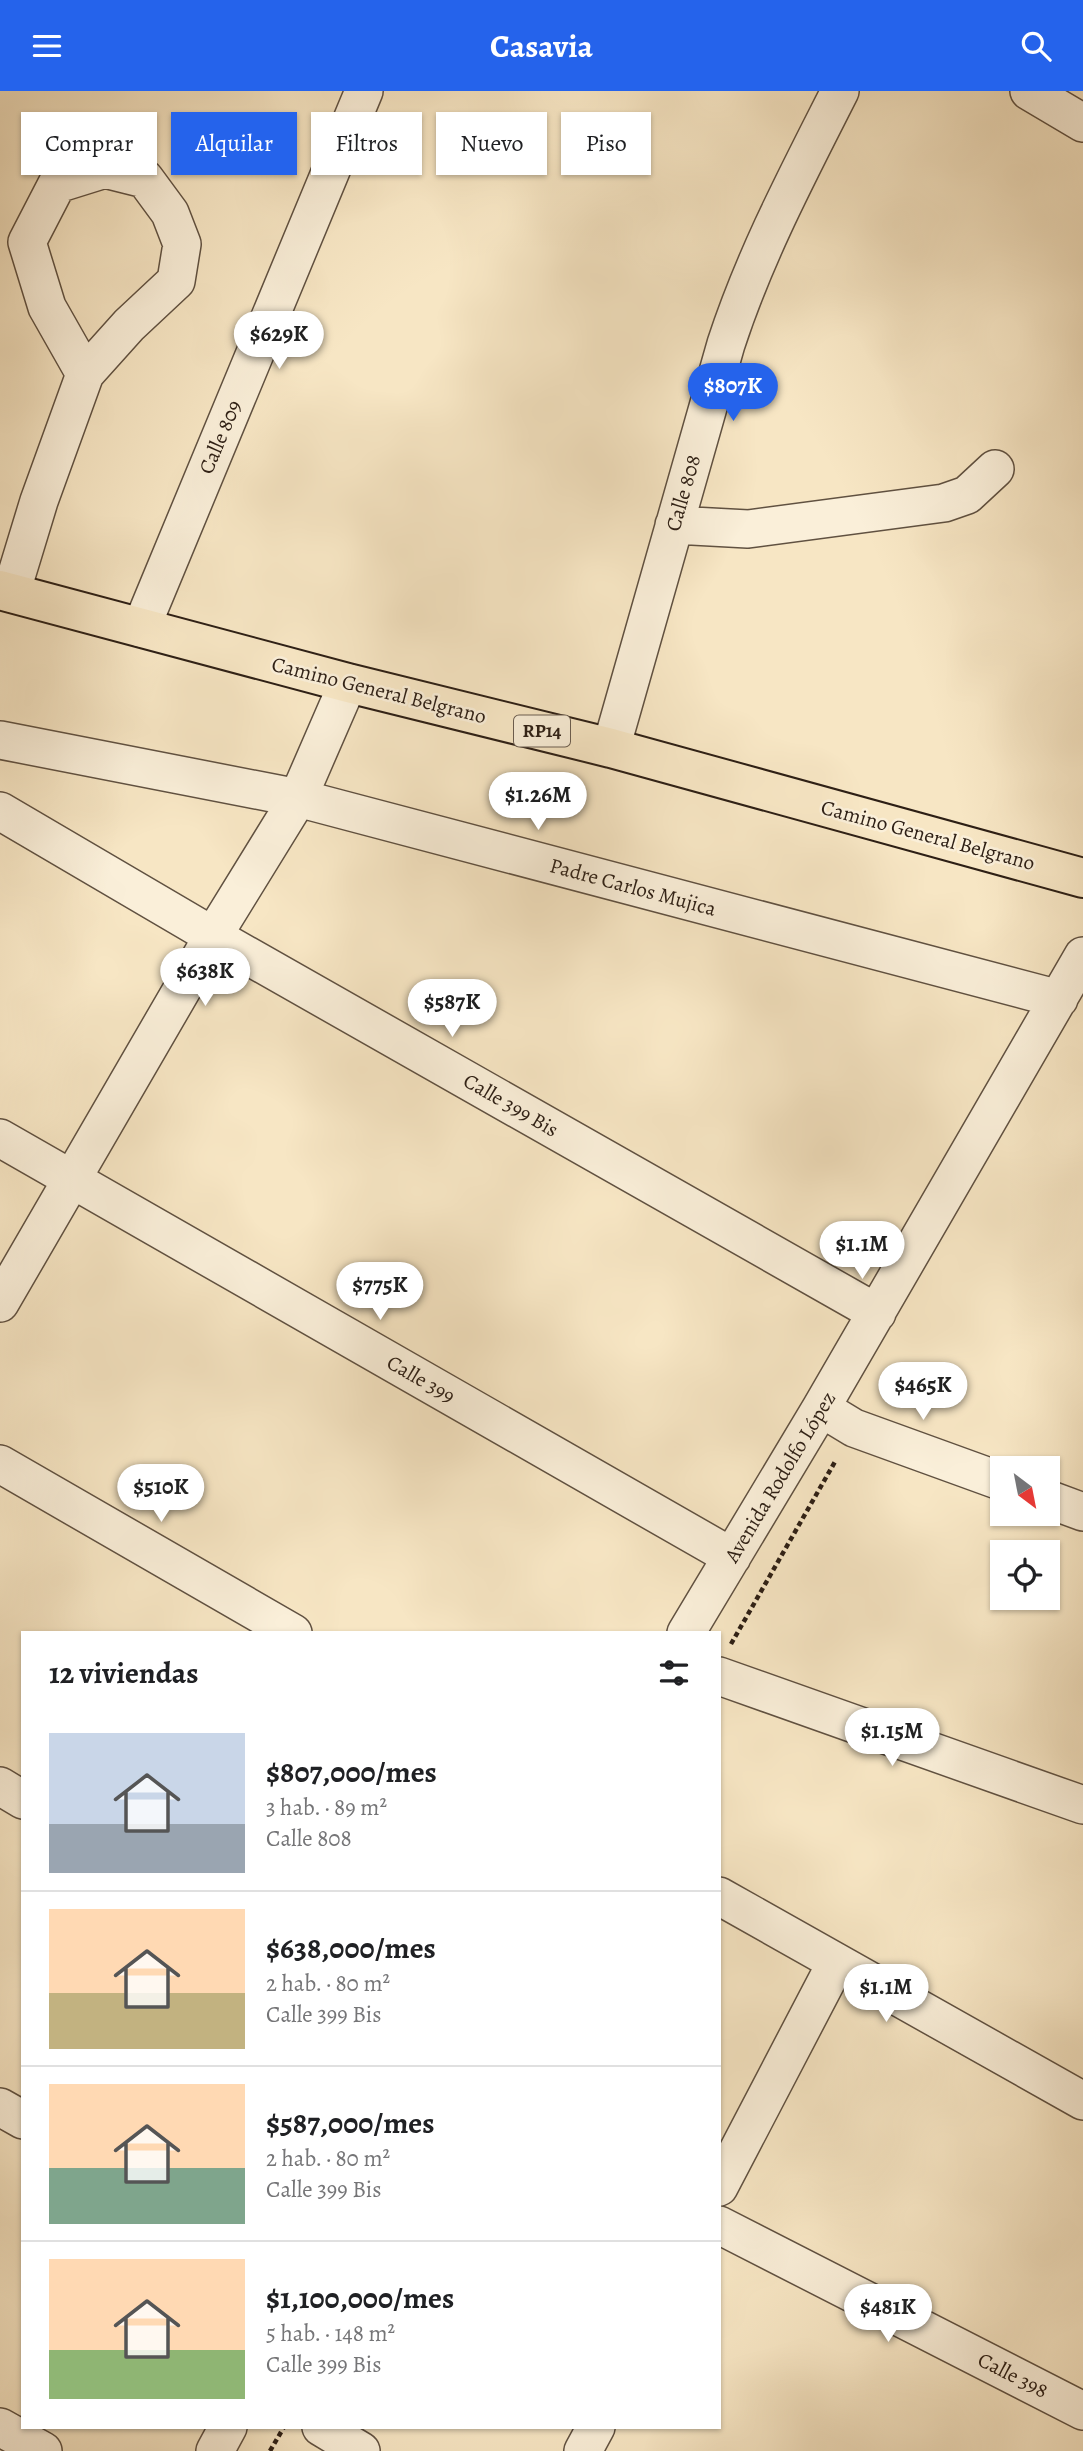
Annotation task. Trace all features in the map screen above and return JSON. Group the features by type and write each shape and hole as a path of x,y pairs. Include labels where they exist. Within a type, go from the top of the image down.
{"main road":[{"name":"Camino General Belgrano","path":"6,592 348,683 611,748 1083,877"}],"street":[{"name":"Calle 809","path":"141,628 364,91"},
{"name":"Calle 808","path":"611,748 742,293 779,211 840,91"},
{"path":"1029,91 1083,123"},
{"path":"6,592 85,374 129,325 176,281 183,244 170,213 145,179 104,169 57,184 27,241 47,307 85,374"},
{"path":"674,525 748,529 944,503 967,495 995,469"},
{"path":"0,1303 213,936 298,798 348,683"},
{"name":"Padre Carlos Mujica","path":"0,740 298,798 1059,999"},
{"name":"Calle 399 Bis","path":"0,811 213,936 877,1313"},
{"name":"Avenida Rodolfo López","path":"687,1631 821,1409 1083,956"},
{"name":"Calle 399","path":"0,1137 732,1557"},
{"path":"821,1409 855,1428 990,1477"},
{"path":"0,1464 290,1631"},
{"path":"1060,1503 1083,1511"},
{"path":"721,1677 1083,1805"},
{"path":"0,1786 21,1799"},
{"path":"721,1897 1083,2101"},
{"path":"721,2183 836,1963"},
{"path":"0,2107 21,2119"},
{"name":"Calle 398","path":"721,2226 1083,2411"},
{"path":"0,2427 43,2451"},
{"path":"215,2451 227,2429"},
{"path":"324,2429 361,2451"}],"path":[{"path":"270,2451 283,2429"}]}
